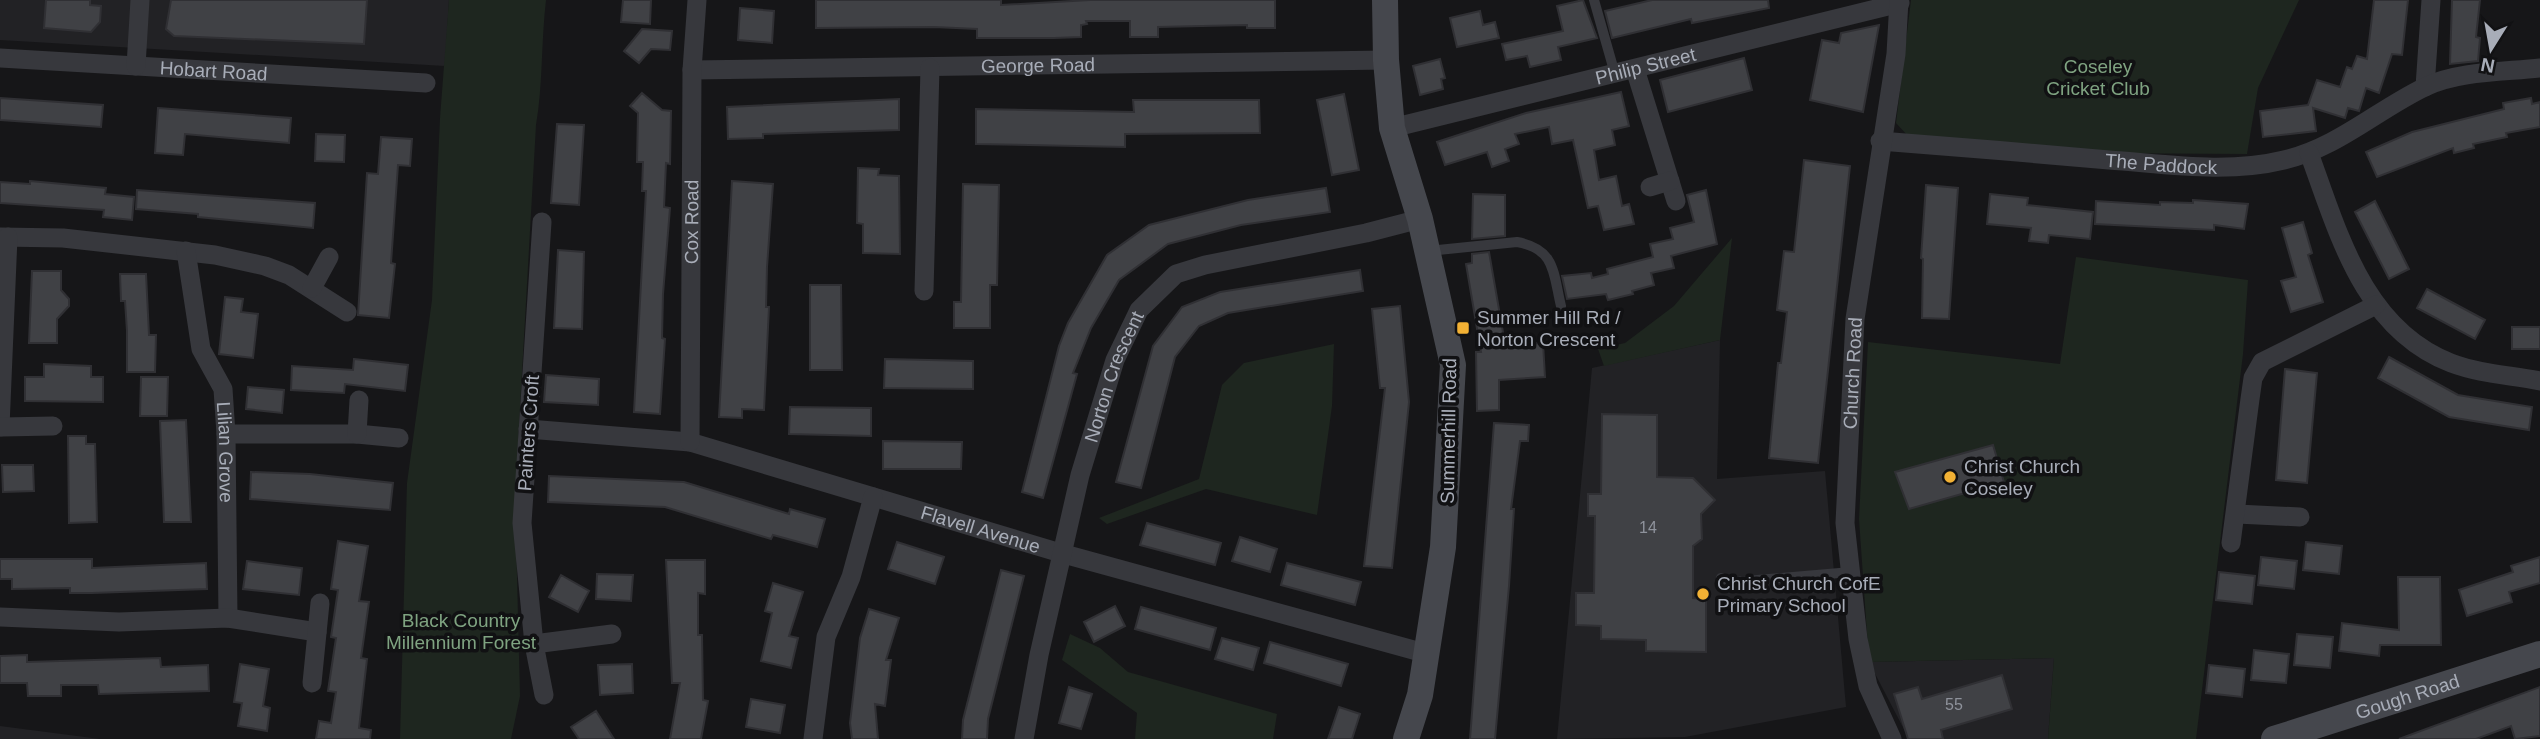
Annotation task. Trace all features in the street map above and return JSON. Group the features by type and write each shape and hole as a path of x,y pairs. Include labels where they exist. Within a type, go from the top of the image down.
{"main road":[{"name":"Summerhill Road","path":"1385,0 1386,60 1392,128 1420,219 1453,365 1443,547 1428,654 1420,695 1406,739"},
{"name":"Gough Road","path":"2274,739 2540,654"}],"street":[{"path":"136,66 140,0"},
{"name":"Cox Road","path":"690,442 692,70 697,0"},
{"path":"2425,87 2431,0"},
{"name":"Philip Street","path":"1392,128 1900,2"},
{"name":"Church Road","path":"1892,739 1868,686 1858,639 1845,523 1855,319 1880,141 1896,54 1900,2"},
{"name":"Hobart Road","path":"0,58 426,83"},
{"name":"George Road","path":"692,70 1386,60"},
{"path":"924,291 930,68"},
{"name":"The Paddock","path":"1880,141 2191,166 2245,166 2283,161 2309,153 2345,135 2425,87 2452,79 2540,68"},
{"path":"1635,69 1676,201"},
{"path":"2309,153 2347,254 2376,305 2399,329 2440,358 2482,372 2540,382"},
{"path":"1650,187 1670,181"},
{"name":"Norton Crescent","path":"1024,739 1039,655 1080,475 1115,360 1139,310 1176,274 1205,265 1366,233 1420,219"},
{"name":"Painters Croft","path":"542,222 522,523 534,643 544,695"},
{"path":"53,426 1,427 4,237 63,238 186,251 265,266 312,288 347,312"},
{"name":"Lilian Grove","path":"186,251 201,349 223,389 228,618"},
{"path":"312,288 329,257"},
{"path":"2231,543 2237,514 2253,378 2262,362 2376,305"},
{"path":"356,434 359,400"},
{"name":"Flavell Avenue","path":"528,429 690,442 1064,554 1428,654"},
{"path":"226,434 356,434 399,438"},
{"path":"813,739 826,637 851,577 873,496"},
{"path":"2237,514 2300,517"},
{"path":"312,683 320,603"},
{"path":"0,617 119,622 228,618 317,632"},
{"path":"534,643 611,634"}],"lane":[{"path":"1594,0 1615,74"},
{"path":"1428,251 1517,242 1530,244 1541,249 1549,258 1560,306"},
{"path":"1721,578 1734,582 1852,572"}],"shaded area":[{"path":"0,0 449,0 445,66 0,40"},
{"name":"Christ Church CofE Primary School","path":"1720,340 1717,479 1825,471 1846,707 1685,737 1557,739 1592,368"},
{"path":"2054,658 2048,739 1909,739 1869,662"},
{"path":"0,726 100,739 0,739"}],"green space":[{"name":"Black Country Millennium Forest","path":"449,0 546,0 536,125 515,496 520,696 511,739 400,739 407,483 432,300 440,118"},
{"name":"Coseley Cricket Club","path":"1911,0 2299,0 2258,88 2247,154 2082,153 1908,136 1896,123"},
{"path":"1732,238 1720,340 1604,366 1598,349 1625,343 1674,306"},
{"path":"2076,257 2248,280 2243,354 2196,739 2048,739 2054,658 1869,662 1859,519 1868,342 2060,364"},
{"path":"1334,344 1332,406 1317,515 1206,489 1107,524 1099,518 1199,479 1222,385 1244,363"},
{"path":"1070,634 1100,648 1128,672 1277,714 1273,739 1135,739 1137,713 1062,660"}],"building":[{"path":"46,0 90,0 90,5 101,6 100,22 91,32 44,28"},
{"path":"171,0 367,0 364,44 174,36 166,29"},
{"path":"623,0 651,0 650,24 621,22"},
{"path":"816,0 1001,0 1001,5 1090,0 1275,0 1275,28 1247,28 1247,25 1158,27 1158,37 1130,37 1130,21 1086,21 1087,24 1081,25 1081,37 977,38 977,29 816,28"},
{"path":"1583,0 1597,38 1558,47 1561,60 1530,67 1527,56 1506,60 1502,44 1563,31 1557,6"},
{"path":"1652,0 1768,0 1769,8 1692,23 1691,19 1612,38 1605,11"},
{"path":"2374,0 2408,0 2402,55 2392,54 2379,93 2366,88 2359,111 2348,108 2345,118 2313,108 2316,131 2263,137 2260,111 2308,105 2317,80 2340,87 2347,67 2352,69 2357,56 2367,59"},
{"path":"2452,0 2480,0 2476,37 2480,38 2478,61 2450,64"},
{"path":"740,8 774,11 772,43 738,40"},
{"path":"1480,11 1483,25 1495,22 1499,38 1457,47 1450,18"},
{"path":"1879,25 1863,112 1810,100 1822,40 1839,43 1841,33"},
{"path":"642,29 672,31 670,50 651,49 639,63 624,51"},
{"path":"1744,58 1752,90 1668,112 1660,80"},
{"path":"1440,59 1445,78 1441,79 1443,89 1420,95 1413,66"},
{"path":"1621,92 1629,126 1612,130 1615,145 1594,150 1599,180 1616,176 1622,206 1629,204 1634,224 1604,230 1598,206 1588,208 1573,140 1552,144 1549,127 1515,134 1519,144 1505,149 1509,161 1492,167 1487,152 1445,165 1437,142 1526,113"},
{"path":"642,93 662,110 671,111 670,164 666,163 664,207 670,208 663,294 662,338 665,339 660,414 634,412 646,191 642,191 643,162 637,162 638,113 630,106"},
{"path":"1344,94 1359,170 1332,175 1317,100"},
{"path":"0,98 103,105 101,127 0,120"},
{"path":"2531,98 2532,104 2540,102 2540,127 2506,133 2507,137 2473,144 2474,148 2454,153 2453,148 2377,177 2366,152 2412,132 2504,109 2503,103"},
{"path":"899,99 899,130 763,134 763,138 728,139 727,107"},
{"path":"1133,100 1259,100 1260,133 1125,134 1125,147 976,144 976,109 1134,112"},
{"path":"158,108 291,118 289,143 185,134 183,155 155,153"},
{"path":"557,124 584,125 579,205 551,203"},
{"path":"316,134 345,135 344,162 315,161"},
{"path":"381,137 412,139 410,166 398,165 391,263 395,264 389,318 358,315 367,173 378,174"},
{"path":"1804,160 1850,166 1818,463 1769,458 1778,363 1781,363 1787,312 1777,310 1784,251 1794,252"},
{"path":"858,168 879,169 878,175 899,176 900,254 863,253 863,224 857,223"},
{"path":"30,181 106,188 105,194 134,197 132,220 103,217 104,210 0,203 0,182 30,184"},
{"path":"732,181 773,184 767,267 766,307 769,307 764,410 742,409 742,418 719,417"},
{"path":"963,184 999,185 997,285 990,285 990,328 954,328 954,302 961,302"},
{"path":"1926,185 1958,188 1949,319 1922,318 1921,258"},
{"path":"1326,188 1330,212 1241,225 1168,244 1119,280 1091,328 1073,373 1077,374 1043,498 1022,492 1059,346 1068,323 1107,255 1149,225 1248,200"},
{"path":"137,190 315,203 313,228 136,209"},
{"path":"1706,190 1717,244 1671,256 1674,268 1651,273 1654,285 1632,291 1633,294 1608,300 1606,294 1567,299 1562,276 1591,273 1592,278 1608,274 1607,269 1653,257 1650,244 1673,239 1670,228 1694,222 1687,195"},
{"path":"1473,194 1505,195 1505,236 1472,239"},
{"path":"1990,194 2028,198 2027,205 2093,212 2090,239 2049,235 2048,243 2029,241 2031,228 1987,224"},
{"path":"2193,200 2248,204 2244,229 2214,225 2214,230 2095,224 2096,201 2160,205 2160,202 2193,203"},
{"path":"2375,201 2409,269 2389,279 2355,212"},
{"path":"2303,222 2312,253 2308,255 2323,302 2291,312 2281,281 2296,277 2282,228"},
{"path":"558,250 584,252 582,329 554,328"},
{"path":"1489,252 1505,344 1543,343 1545,377 1499,380 1499,410 1477,411 1476,352 1481,352 1466,264 1472,263 1472,254"},
{"path":"1360,270 1363,291 1228,313 1199,326 1175,357 1141,488 1116,482 1153,346 1182,307 1220,292"},
{"path":"32,271 61,271 61,290 69,299 69,306 57,319 57,343 29,343"},
{"path":"120,274 146,274 149,335 156,335 155,372 127,372 125,301 121,301"},
{"path":"810,285 841,285 842,370 810,370"},
{"path":"2427,289 2485,320 2475,339 2417,308"},
{"path":"225,297 243,299 241,312 258,314 253,358 219,354"},
{"path":"1400,306 1409,402 1392,568 1364,566 1385,388 1380,388 1372,309"},
{"path":"2512,327 2540,327 2540,349 2512,349"},
{"path":"2389,357 2458,395 2532,407 2529,430 2449,417 2378,378"},
{"path":"354,359 408,365 405,391 345,384 344,393 291,390 292,366 353,370"},
{"path":"885,359 973,361 973,389 884,388"},
{"path":"44,364 91,366 91,377 103,377 103,402 25,401 25,377 44,377"},
{"path":"2285,369 2317,373 2307,483 2276,480"},
{"path":"546,375 599,379 598,405 544,402"},
{"path":"141,377 168,377 167,416 140,416"},
{"path":"248,387 284,390 282,413 246,409"},
{"path":"790,407 871,408 871,436 789,434"},
{"path":"1602,414 1657,415 1657,477 1693,478 1715,500 1701,514 1702,539 1693,546 1693,598 1706,599 1706,652 1646,651 1646,640 1601,639 1601,626 1576,625 1576,593 1594,593 1595,516 1588,516 1588,494 1601,494"},
{"path":"186,420 191,522 164,522 160,421"},
{"path":"1494,423 1529,425 1528,441 1520,441 1511,509 1514,509 1509,586 1495,739 1470,739"},
{"path":"68,436 86,436 86,444 95,444 97,522 69,523"},
{"path":"883,441 962,442 961,469 883,469"},
{"name":"Christ Church Coseley","path":"1993,445 2004,482 1909,509 1895,472"},
{"path":"2,465 33,465 34,491 3,492"},
{"path":"251,472 310,474 393,483 390,510 250,499"},
{"path":"549,476 684,482 789,514 790,509 825,519 817,547 773,535 771,539 665,507 548,502"},
{"path":"1147,523 1221,543 1215,565 1140,545"},
{"path":"1240,537 1277,549 1270,572 1232,561"},
{"path":"338,541 368,546 359,601 369,602 361,658 367,659 359,728 371,730 370,739 316,739 319,721 331,723 336,692 328,691 336,638 331,637 338,590 331,589"},
{"path":"897,542 944,557 935,584 888,569"},
{"path":"2306,542 2342,546 2339,574 2303,570"},
{"path":"2261,557 2297,561 2294,589 2258,585"},
{"path":"2540,557 2540,583 2509,592 2512,602 2467,616 2459,590 2513,572 2511,566"},
{"path":"0,559 92,559 92,568 206,563 207,589 70,593 70,588 12,589 12,579 0,579"},
{"path":"666,560 705,560 705,594 698,593 703,700 708,701 701,739 670,739 680,683 672,683"},
{"path":"247,561 302,568 299,595 243,589"},
{"path":"1287,563 1361,582 1355,605 1281,585"},
{"path":"1001,570 1024,576 988,719 987,739 962,739 963,720"},
{"path":"2219,572 2255,576 2252,604 2216,600"},
{"path":"597,574 633,575 631,601 596,599"},
{"path":"561,575 589,591 578,612 549,597"},
{"path":"2398,577 2440,577 2441,645 2380,645 2379,656 2339,651 2342,623 2399,630"},
{"path":"773,583 803,592 789,636 798,638 791,668 761,661 772,613 765,611"},
{"path":"1115,606 1125,626 1094,642 1084,622"},
{"path":"1141,607 1216,628 1210,650 1135,629"},
{"path":"869,609 899,618 886,660 891,660 885,706 875,704 878,739 852,739 850,723 860,638"},
{"path":"2297,634 2333,637 2330,668 2294,665"},
{"path":"1222,638 1259,648 1253,670 1215,659"},
{"path":"1270,642 1348,664 1341,686 1264,663"},
{"path":"2254,650 2289,654 2286,683 2251,680"},
{"path":"27,655 27,662 160,658 161,667 208,665 209,691 99,694 98,685 61,685 61,696 28,696 27,683 0,683 0,656"},
{"path":"240,664 269,669 263,706 270,708 267,731 238,726 242,703 234,702"},
{"path":"632,664 633,693 600,695 598,665"},
{"path":"2209,665 2245,669 2242,697 2206,693"},
{"path":"2002,675 2012,709 1941,730 1943,739 1908,739 1894,694 1918,687 1922,699"},
{"path":"1069,687 1092,694 1081,729 1059,723"},
{"path":"2540,687 2540,736 2515,739 2511,726 2476,739 2399,739"},
{"path":"751,699 785,705 780,733 746,727"},
{"path":"1339,707 1360,714 1352,739 1328,739"},
{"path":"596,711 614,739 579,739 571,727"}],"place":[{"name":"Summer Hill Rd / Norton Crescent","path":"1463,328"},
{"name":"Christ Church Coseley","path":"1950,477"},
{"name":"Christ Church CofE Primary School","path":"1703,594"}]}
